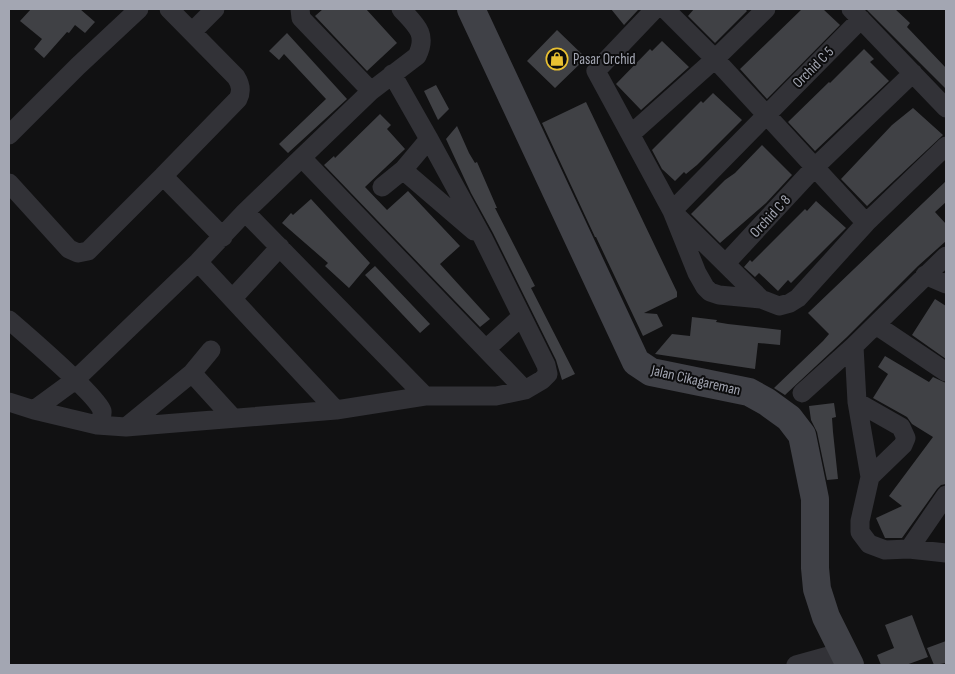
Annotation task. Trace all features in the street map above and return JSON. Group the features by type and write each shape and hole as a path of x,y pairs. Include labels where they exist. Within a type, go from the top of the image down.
{"street":[{"path":"9,183 69,249 78,253 88,250 238,99 241,93 240,83 236,77 169,9"},
{"path":"192,32 215,9"},
{"path":"300,9 301,18 371,91"},
{"path":"34,410 76,380 198,262 245,212 371,91 417,56 421,48 422,38 418,28 401,9"},
{"name":"Jalan Cikagareman","path":"471,9 636,362 651,372 749,392 789,418 802,435 815,499 815,568 817,589 826,617 846,659"},
{"path":"655,9 596,72 672,211 697,273 710,292 719,295 761,299 780,306 790,303 798,298 866,223 946,146"},
{"path":"665,9 715,59 866,223"},
{"path":"631,134 715,59 766,9"},
{"path":"9,135 130,11"},
{"path":"856,14 946,108"},
{"name":"Orchid C 5","path":"672,211 766,114 856,14"},
{"name":"Orchid C 8","path":"726,264 814,168 913,73"},
{"path":"9,402 97,425 126,427 336,410 425,396 496,396 525,390 542,380 548,374 546,365 483,238 430,139 392,74"},
{"path":"382,187 403,170 430,139"},
{"path":"302,158 525,390"},
{"path":"403,170 483,238"},
{"path":"163,176 223,237"},
{"path":"672,211 761,299"},
{"path":"245,212 425,396"},
{"path":"233,298 280,247"},
{"path":"802,394 946,256"},
{"path":"198,262 336,410"},
{"path":"925,275 946,284"},
{"path":"486,349 521,317"},
{"path":"9,320 76,380 101,409 102,416 97,425"},
{"path":"876,325 946,372"},
{"path":"854,346 857,402 870,477 860,521 860,532 869,544 885,550 909,549 946,553"},
{"path":"126,427 192,373 210,350"},
{"path":"192,373 233,418"},
{"path":"857,402 901,427 906,438 904,446 870,477"},
{"path":"909,549 946,495"},
{"path":"796,665 846,659"}],"building":[{"path":"31,9 80,9 95,22 85,33 75,25 44,58 34,49 42,39 20,21"},
{"path":"323,9 366,9 397,43 367,71 315,16"},
{"path":"611,9 637,9 638,10 624,25"},
{"path":"694,9 745,9 747,11 715,43 688,16"},
{"path":"802,9 823,9 840,25 767,99 740,69"},
{"path":"866,9 895,9 910,23 907,27 946,68 946,89"},
{"name":"Pasar Orchid","path":"557,30 586,58 555,88 527,61"},
{"path":"287,33 347,99 288,153 279,144 326,99 284,54 279,60 269,51"},
{"path":"662,41 689,67 641,110 616,84 650,49 652,51"},
{"path":"864,49 874,59 870,62 889,81 815,151 788,122"},
{"path":"436,85 449,109 438,120 424,91"},
{"path":"713,93 742,120 697,165 686,174 684,172 675,181 662,169 652,150 701,101 703,103"},
{"path":"586,102 677,292 677,297 644,313 657,314 663,326 643,336 542,123"},
{"path":"913,108 943,135 867,206 841,179 892,125"},
{"path":"380,114 391,125 387,129 405,149 365,187 387,210 408,191 460,246 440,264 490,319 480,327 324,165 334,156 335,158"},
{"path":"457,126 469,153 475,163 477,162 497,208 495,208 535,286 531,288 575,374 562,380 556,360 471,193 446,139"},
{"path":"762,145 792,175 766,203 720,243 691,214"},
{"path":"946,181 946,202 935,212 946,224 946,241 785,395 774,388 829,334 808,313"},
{"path":"311,199 370,263 349,288 325,266 328,263 282,223 291,213 293,215"},
{"path":"816,201 846,228 791,283 788,280 778,291 759,273 755,277 744,267 750,260 752,262 805,209 807,211"},
{"path":"375,266 430,324 420,333 365,275"},
{"path":"935,299 946,306 946,359 912,335"},
{"path":"692,317 717,320 716,322 728,324 781,330 780,345 758,343 755,369 655,354 672,334 690,336"},
{"path":"885,356 929,382 933,377 946,383 946,484 941,485 937,489 902,538 885,538 876,518 902,506 889,496 933,437 912,424 907,417 873,398 888,374 878,367"},
{"path":"834,403 836,417 832,418 838,479 827,480 817,432 811,420 809,406"},
{"path":"912,615 928,657 906,665 881,665 877,655 894,648 885,625"},
{"path":"946,641 946,663 934,665 927,648"}],"place":[{"name":"Pasar Orchid","path":"557,59"}]}
